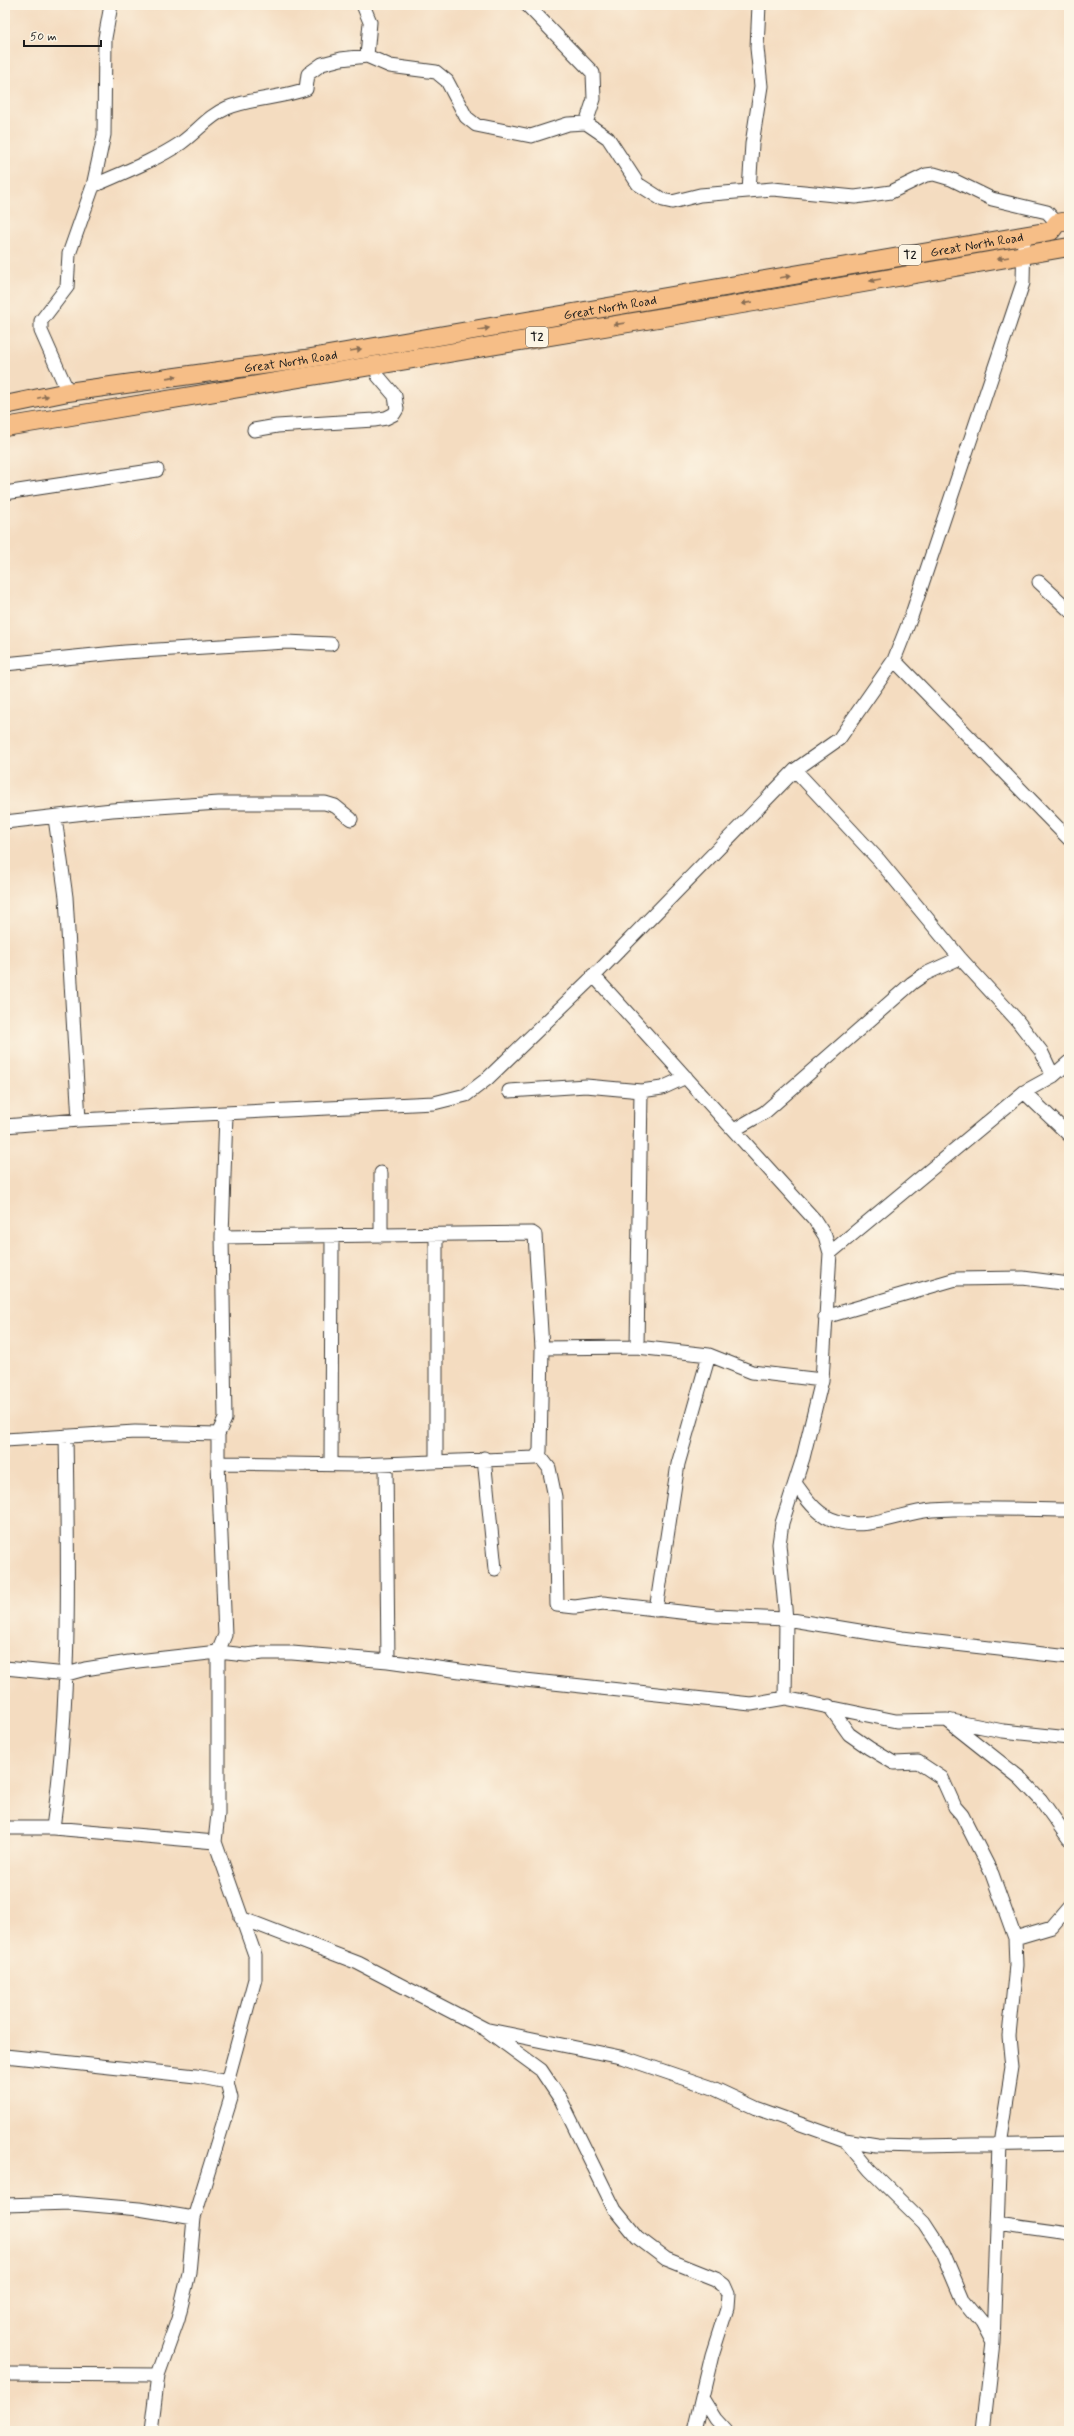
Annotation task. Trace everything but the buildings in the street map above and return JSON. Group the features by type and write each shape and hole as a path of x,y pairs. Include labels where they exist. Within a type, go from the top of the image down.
{"highway":[{"name":"Great North Road","path":"5,405 68,392 305,359 1051,231 1063,222"},
{"name":"Great North Road","path":"5,427 760,301 1069,247"}],"street":[{"path":"68,392 40,331 41,321 67,288 68,254 93,186 104,135 105,38 111,5"},
{"path":"363,5 370,22 367,56"},
{"path":"527,5 593,73 594,99 586,123"},
{"path":"749,190 752,144 761,86 757,48 759,5"},
{"path":"93,186 150,160 181,143 209,118 227,108 292,94 306,89 308,74 314,68 341,59 367,56 390,66 436,72 447,81 466,117 476,125 531,136 568,124 586,123 608,138 638,184 663,200 672,202 700,195 749,190 795,190 855,197 891,192 926,175 934,174 951,179 992,200 1047,212 1063,222"},
{"path":"5,1126 79,1120 434,1103 466,1095 488,1079 795,770 839,739 894,660 911,617 1023,283 1025,254 1024,235"},
{"path":"254,430 277,426 374,420 394,414 397,409 395,396 378,376 377,364"},
{"path":"5,493 158,470"},
{"path":"1039,582 1069,610"},
{"path":"5,664 125,652 286,642 331,644"},
{"path":"894,660 1069,839"},
{"path":"795,770 878,859 960,958 1016,1019 1041,1051 1053,1076"},
{"path":"5,822 55,818 145,807 219,803 316,802 334,806 351,819"},
{"path":"55,818 66,897 79,1120"},
{"path":"734,1130 765,1112 912,983 925,974 960,958"},
{"path":"593,975 814,1219 825,1236 830,1253 822,1380 795,1483 782,1523 779,1544 786,1619 785,1698"},
{"path":"830,1253 1024,1092 1053,1076 1069,1062"},
{"path":"509,1091 586,1086 641,1091 662,1088 686,1077"},
{"path":"637,1347 641,1091"},
{"path":"1024,1092 1069,1134"},
{"path":"151,2431 158,2375 182,2304 189,2273 194,2218 231,2098 227,2082 255,1979 255,1954 215,1842 218,1814 218,1652 225,1635 218,1434 225,1419 222,1237 226,1113"},
{"path":"381,1173 381,1236"},
{"path":"222,1237 332,1237 532,1233 535,1235 542,1348 539,1455 549,1468 555,1497 556,1605 575,1607 603,1603 715,1616 786,1619 902,1638 1069,1657"},
{"path":"436,1235 436,1460"},
{"path":"332,1237 332,1465"},
{"path":"825,1317 956,1279 1023,1278 1069,1284"},
{"path":"542,1348 637,1347 709,1354 752,1372 822,1380"},
{"path":"656,1610 678,1464 709,1354"},
{"path":"5,1440 135,1432 218,1434"},
{"path":"53,1828 62,1765 67,1674 66,1436"},
{"path":"218,1463 332,1465 386,1464 484,1458 535,1458 539,1455"},
{"path":"484,1458 495,1570"},
{"path":"386,1464 388,1661"},
{"path":"795,1483 813,1507 826,1516 836,1522 855,1524 930,1510 980,1508 1069,1510"},
{"path":"5,1668 67,1674 85,1669 129,1662 218,1652 246,1655 263,1652 292,1653 388,1661 526,1680 751,1704 785,1698 896,1721 947,1720 1003,1730 1069,1738"},
{"path":"829,1706 849,1734 869,1748 894,1763 918,1762 942,1778 955,1807 962,1815 992,1874 1015,1938 1016,1965 1009,2036 1012,2068 1000,2144 993,2342 983,2431"},
{"path":"947,1720 1020,1778 1041,1800 1069,1839"},
{"path":"5,1828 53,1828 215,1842"},
{"path":"1015,1938 1052,1928 1069,1907"},
{"path":"241,1918 358,1963 485,2029 541,2070 561,2100 615,2210 638,2237 666,2259 704,2273 724,2285 728,2294 727,2308 712,2355 694,2431"},
{"path":"485,2029 625,2058 713,2088 756,2108 845,2140 876,2145 1069,2143"},
{"path":"5,2056 196,2076 227,2082"},
{"path":"845,2140 870,2170 924,2223 943,2252 963,2299 982,2322 993,2342"},
{"path":"5,2205 70,2203 139,2209 194,2218"},
{"path":"998,2223 1069,2233"},
{"path":"5,2374 158,2375"},
{"path":"702,2398 715,2419 726,2431"}]}
